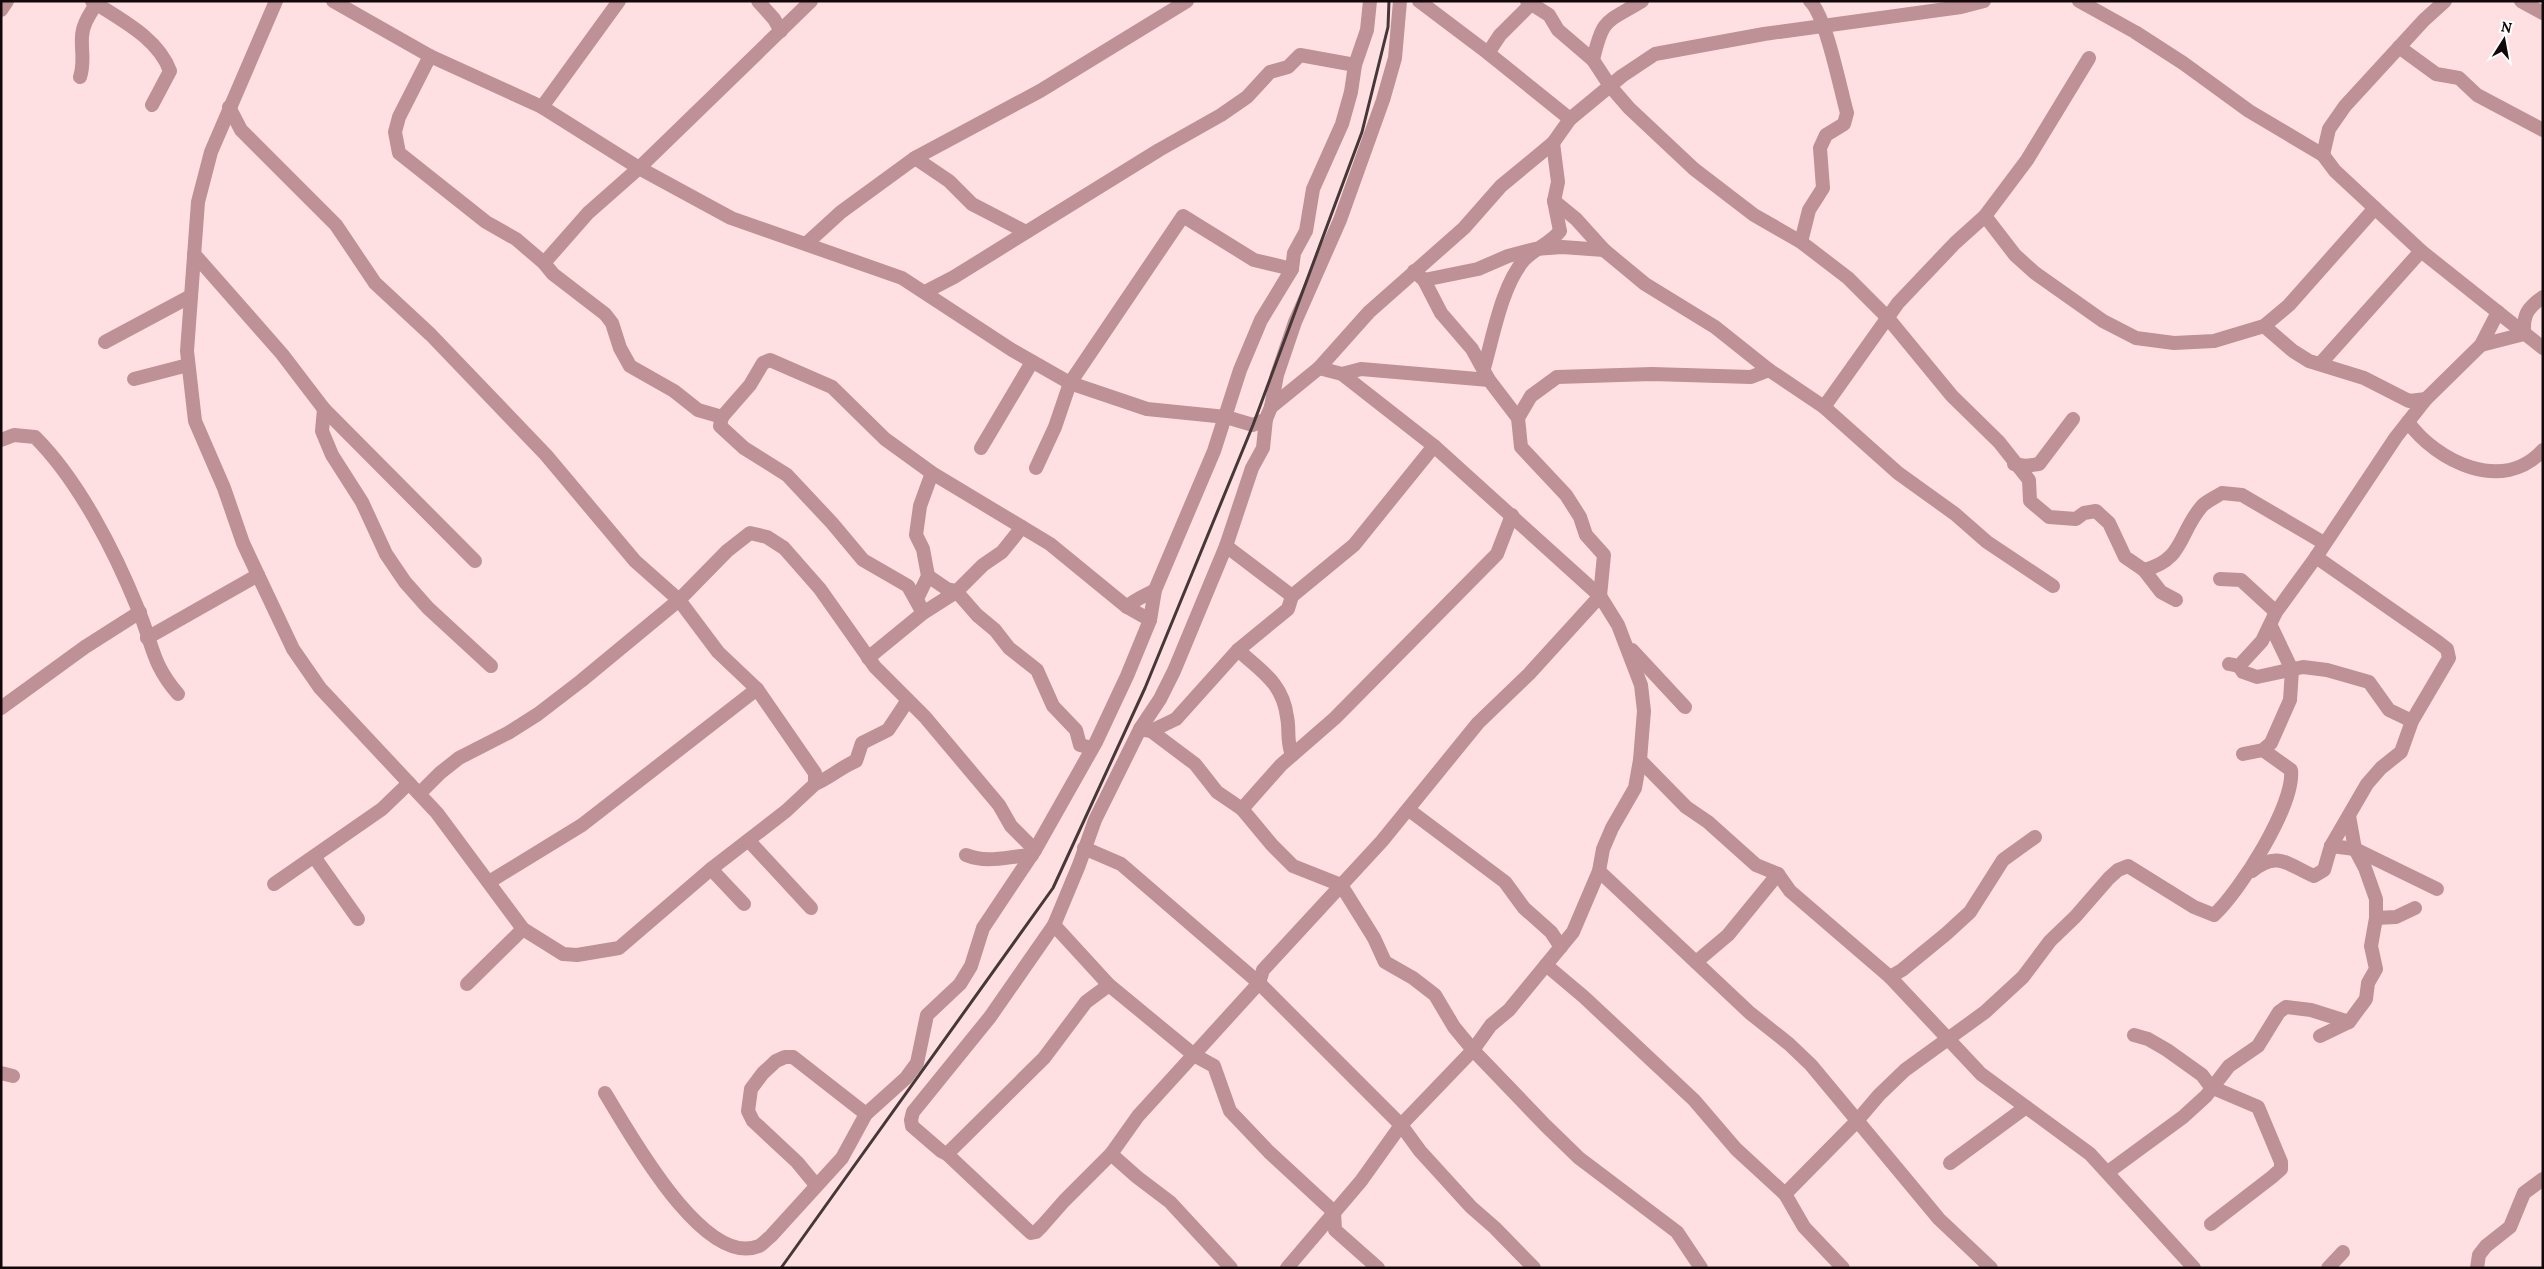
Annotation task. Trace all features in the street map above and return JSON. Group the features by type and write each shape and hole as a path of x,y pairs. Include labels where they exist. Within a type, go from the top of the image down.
{"street":[{"path":"276,1 211,152 198,202 187,351 195,421 258,575 294,649 320,688 414,788 523,928 562,954 576,955 619,948 711,869 749,841 815,784 828,779 845,765 856,761 862,743 888,730 908,700"},
{"path":"333,1 430,56 542,107 639,168 731,218 902,278 1032,362 1070,383 1147,409 1226,416 1253,425 1319,368 1369,312 1419,276 1501,186 1553,143 1570,119 1610,86 1655,54 1822,25 1961,7 1984,1"},
{"path":"542,107 619,1"},
{"path":"758,1 774,19 781,31"},
{"path":"544,263 588,213 639,168 811,1"},
{"path":"807,244 841,212 915,158 1040,91 1187,1"},
{"path":"604,1093 656,1177 699,1226 728,1246 746,1248 760,1246 842,1158 866,1114 906,1078 917,1063 927,1015 960,984 968,972 983,928 1034,852 1092,748 1127,676 1150,620 1155,590 1194,502 1226,416 1234,387 1261,320 1292,269 1294,252 1306,231 1313,189 1342,124 1351,92 1355,65 1367,30 1370,1"},
{"path":"1400,1 1395,58 1383,100 1340,220 1295,322 1277,375 1268,413 1263,448 1252,468 1226,546 1174,670 1095,820 1054,925 990,1017 913,1112 912,1126 947,1154 1031,1233 1036,1232 1111,1154 1138,1116 1259,983 1263,970 1409,810 1478,723 1529,674 1600,596 1604,556 1586,536 1580,516 1566,495 1521,447 1518,418 1472,349 1441,312 1419,276"},
{"path":"1419,1 1488,53 1570,119"},
{"path":"1593,60 1600,32 1606,22 1642,1"},
{"path":"1801,242 1809,210 1823,188 1820,148 1826,135 1844,124 1847,112 1822,25 1815,6 1810,1"},
{"path":"2079,1 2135,32 2183,63 2249,111 2323,155 2335,171 2421,251 2543,348"},
{"path":"2323,155 2329,129 2345,106 2399,47 2445,1"},
{"path":"2521,1 2543,13"},
{"path":"80,77 84,66 82,37 85,23 94,3 156,46 166,59 170,71 152,105"},
{"path":"1488,53 1500,35 1531,3 1549,16 1558,30 1593,60 1610,86 1629,108 1694,168 1754,215 1801,242 1848,278 1887,317 1952,396 1999,442 2014,464 2029,480 2030,501 2049,517 2076,519 2084,513 2096,511 2109,523 2124,557 2144,570 2161,592 2176,600"},
{"path":"2399,47 2436,74 2458,78 2477,95 2543,130"},
{"path":"925,292 954,277 1105,185 1158,150 1221,115 1247,97 1270,72 1288,67 1300,55 1355,65"},
{"path":"430,56 399,117 395,132 399,153 486,222 516,239 544,263 553,274 604,314 612,323 620,348 630,366 674,391 698,410 722,417"},
{"path":"1824,407 1887,317 1955,243 1985,216 2027,160 2089,58"},
{"path":"229,107 241,130 336,225 375,283 430,335 546,455 635,561 679,600 718,652 757,689 815,773 815,784"},
{"path":"1487,374 1497,315 1522,262 1535,249 1554,239 1560,232 1554,201 1558,182 1553,143"},
{"path":"915,158 949,181 972,204 1026,232"},
{"path":"1554,201 1576,219 1604,250 1645,284 1714,327 1769,370 1824,407 1898,473 1955,514 1987,542 2053,586"},
{"path":"1985,216 2016,255 2034,273 2103,322 2136,338 2174,343 2214,342 2264,326 2289,305 2375,208"},
{"path":"1036,468 1055,427 1070,383 1183,216 1254,260 1292,269"},
{"path":"1419,276 1478,269 1508,256 1535,249 1562,247 1604,250"},
{"path":"2320,364 2421,251"},
{"path":"194,254 282,354 324,408 475,561"},
{"path":"105,342 191,296"},
{"path":"2524,334 2523,319 2528,307 2543,297"},
{"path":"2412,721 2388,710 2369,682 2328,670 2303,667 2257,678 2243,672 2234,665 2262,641 2271,626 2276,612 2408,422 2426,399 2480,345 2498,312"},
{"path":"2264,326 2294,351 2320,364 2364,378 2409,400 2426,399"},
{"path":"2480,345 2524,334"},
{"path":"923,613 908,586 863,560 832,522 787,475 744,448 720,426 722,417 750,385 763,363 770,360 779,362 832,387 885,439 932,473 1050,544 1127,607 1150,620"},
{"path":"981,448 1032,362"},
{"path":"134,379 188,365"},
{"path":"1287,1268 1361,1182 1401,1125 1474,1050 1491,1025 1509,1010 1573,932 1599,871 1603,849 1612,828 1635,788 1640,760 1644,711 1641,685 1625,642 1600,596 1434,446 1342,374 1319,368"},
{"path":"1342,374 1361,368 1487,374"},
{"path":"1518,418 1531,396 1557,377 1652,374 1751,378 1769,370"},
{"path":"324,408 322,431 332,455 362,502 386,554 405,582 428,608 491,666"},
{"path":"2014,464 2024,466 2039,464 2073,418"},
{"path":"2408,422 2418,436 2450,460 2466,467 2509,471 2533,461 2543,450"},
{"path":"1,440 14,435 36,437 47,449 89,510 124,576 140,612 147,638 163,677 178,694"},
{"path":"1146,726 1176,719 1238,650 1288,609 1292,596 1354,545 1434,446"},
{"path":"923,613 918,600 928,576 923,548 916,535 920,506 932,473"},
{"path":"2144,570 2160,566 2171,558 2190,524 2204,505 2222,492 2242,495 2324,543"},
{"path":"1242,809 1260,786 1335,718 1497,554 1512,515"},
{"path":"1002,552 1008,517"},
{"path":"868,658 923,613 956,592 983,565 1002,552 1022,528"},
{"path":"274,884 315,858 382,809 440,773 459,758 508,733 538,714 679,600 727,551 750,533 767,536 784,548 820,589 868,658 908,700 998,805 1012,826 1034,852"},
{"path":"1226,546 1292,596"},
{"path":"2243,878 2264,861 2280,860 2314,876 2324,870 2331,846 2367,784 2381,768 2401,752 2412,721 2449,658 2447,649 2316,557"},
{"path":"147,638 258,575"},
{"path":"928,576 947,589 956,592 977,615 995,630 1009,648 1037,670 1053,706 1076,730 1080,745 1092,748"},
{"path":"2220,579 2241,580 2276,612"},
{"path":"1127,607 1133,601 1144,598 1155,590"},
{"path":"1,708 85,647 140,612"},
{"path":"2243,754 2264,750 2271,743 2290,700 2292,670 2271,626"},
{"path":"1625,642 1685,707"},
{"path":"1238,650 1272,679 1280,690 1288,717 1287,742 1292,755"},
{"path":"489,882 582,825 757,689"},
{"path":"1146,726 1195,764 1217,792 1242,809 1272,845 1293,866 1341,885 1374,938 1385,962 1414,978 1435,995 1454,1027 1474,1050 1579,1158 1677,1232 1701,1268"},
{"path":"1784,1194 1905,1070 1948,1036 1985,1012 2023,977 2050,941 2118,870 2128,866 2194,907 2214,915 2227,903 2261,852 2281,810 2292,779 2291,770 2264,750"},
{"path":"1640,760 1686,807 1708,822 1756,865 1778,874 1790,891 1890,977 1948,1036 1981,1074 2090,1154 2194,1268"},
{"path":"1409,810 1505,882 1524,908 1551,932 1561,947"},
{"path":"2320,1036 2349,1022 2366,999 2368,984 2376,969 2371,946 2376,918 2376,899 2365,868 2355,848 2349,816"},
{"path":"1890,977 1902,970 1964,916 2003,860 2035,836"},
{"path":"749,841 811,908"},
{"path":"2331,846 2355,848 2437,889"},
{"path":"1084,848 1121,864 1259,983 1401,1125 1420,1152 1470,1207 1495,1228 1534,1268"},
{"path":"966,855 976,859 996,860 1034,852"},
{"path":"315,858 358,919"},
{"path":"711,869 744,904"},
{"path":"1599,871 1696,962 1811,1065 1856,1122 1939,1219 1991,1268"},
{"path":"1696,962 1728,935 1778,874"},
{"path":"2376,918 2396,917 2415,908"},
{"path":"1054,925 1110,985 1194,1055 1214,1066 1230,1110 1269,1152 1334,1212 1335,1230 1378,1268"},
{"path":"467,984 523,928"},
{"path":"1546,965 1584,997 1694,1100 1736,1149 1784,1194 1804,1227 1843,1268"},
{"path":"947,1154 1044,1058 1086,1002 1110,985"},
{"path":"2108,1172 2183,1117 2206,1096 2228,1066 2258,1046 2279,1012 2286,1007 2311,1010 2349,1022"},
{"path":"2134,1035 2148,1039 2166,1050 2202,1075 2211,1087 2258,1107 2281,1162 2281,1169 2272,1177 2210,1224"},
{"path":"816,1185 797,1162 753,1121 748,1111 751,1089 776,1062 785,1057 793,1057 866,1114"},
{"path":"1950,1163 2026,1107"},
{"path":"1111,1154 1170,1202 1231,1268"},
{"path":"2477,1268 2479,1255 2486,1246 2510,1226 2524,1194 2543,1179"},
{"path":"2328,1268 2343,1252"}],"railway":[{"path":"781,1268 1053,888 1145,688 1253,425 1362,132 1388,27 1389,1"}]}
